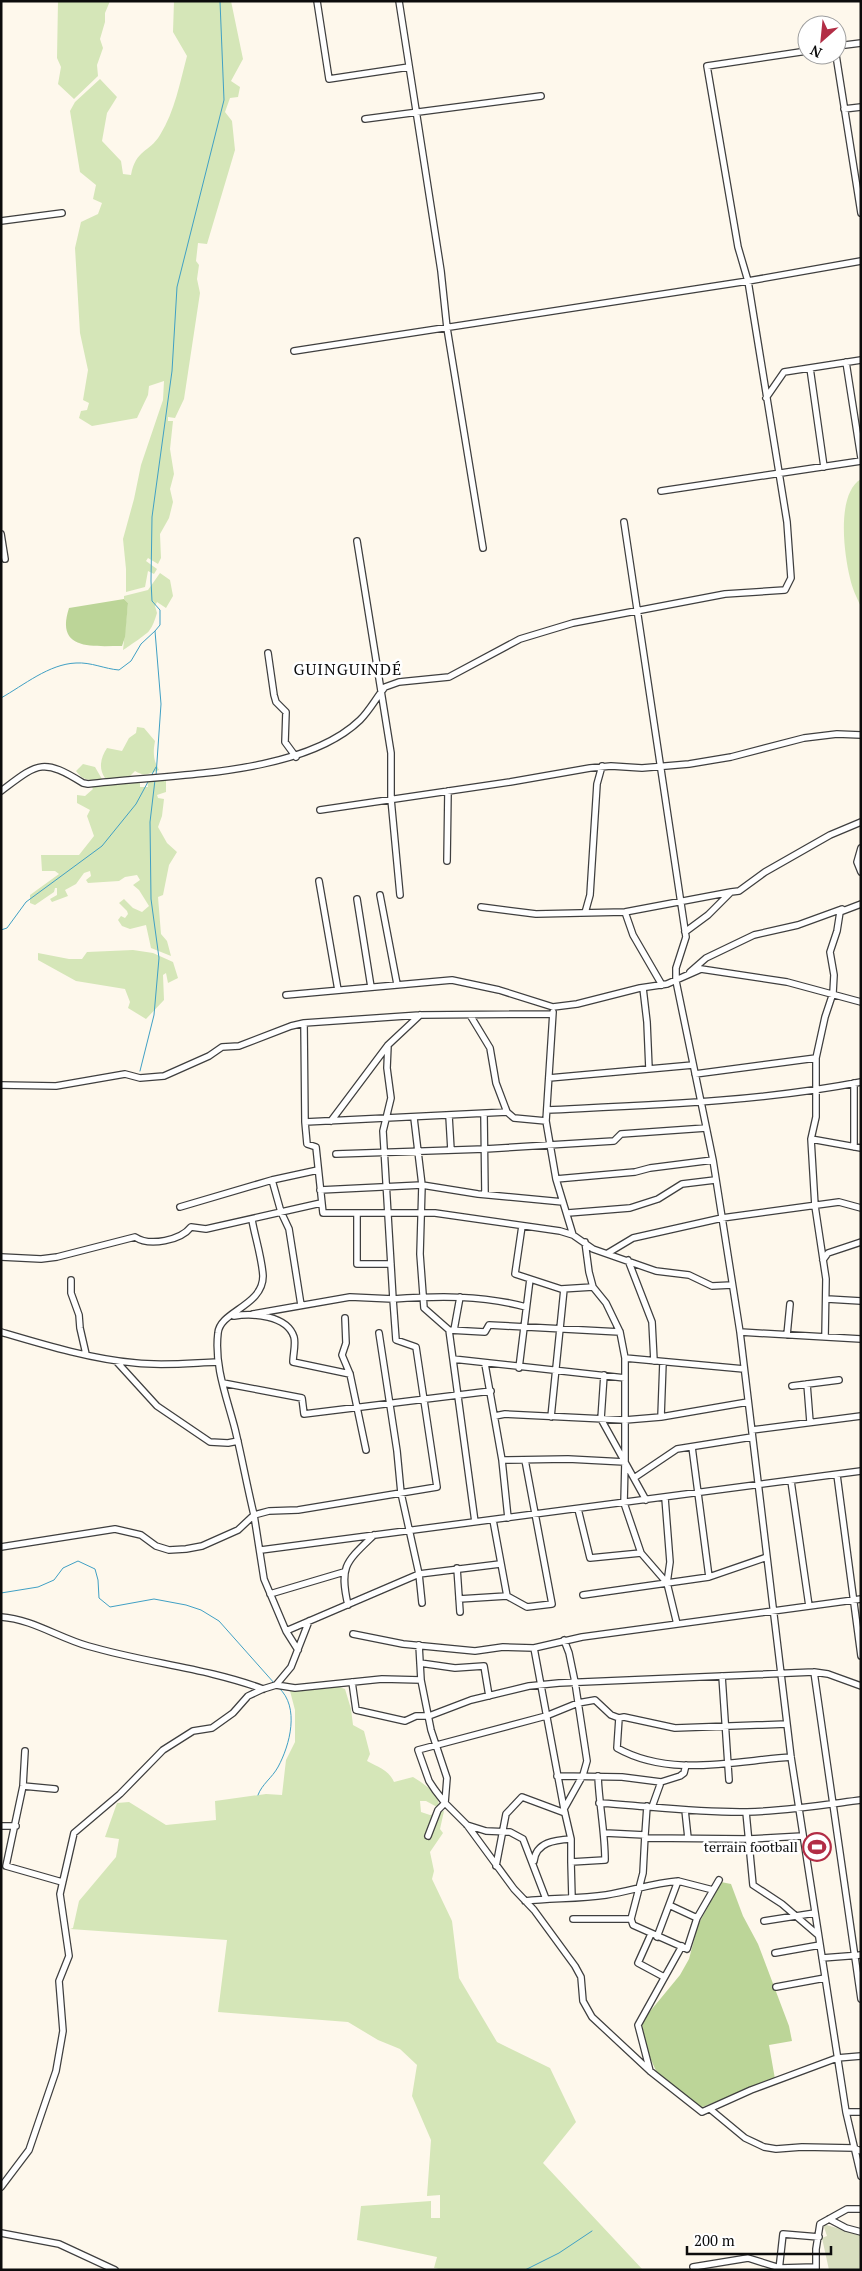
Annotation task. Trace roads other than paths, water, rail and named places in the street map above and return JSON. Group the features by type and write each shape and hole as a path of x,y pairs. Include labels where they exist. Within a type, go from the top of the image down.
{"street":[{"path":"316,1 329,79 410,67"},
{"path":"399,1 417,113 447,328 483,548"},
{"path":"847,45 861,43"},
{"path":"1,792 24,773 43,766 57,768 88,784 202,773 296,757 340,736 360,720 385,686 449,677 520,638 573,623 725,594 785,590 790,583 791,573 787,522 748,281 738,247 707,66 797,52"},
{"path":"837,65 858,180 861,213"},
{"path":"365,119 541,96"},
{"path":"844,109 861,107"},
{"path":"1,221 62,213"},
{"path":"294,351 748,281 861,261"},
{"path":"766,398 784,372 861,360"},
{"path":"661,490 779,474 861,460 846,362"},
{"path":"810,368 824,466"},
{"path":"624,522 639,610 686,938 676,968 676,981 712,1160 740,1332 790,1757 846,2112 861,2176"},
{"path":"1,534 5,559"},
{"path":"357,541 391,753 391,799 400,895"},
{"path":"268,654 276,702 286,712 285,742 296,757"},
{"path":"320,810 602,766 661,766 731,757 804,738 837,734 861,735"},
{"path":"585,913 590,895 597,784 602,766"},
{"path":"1,785 10,785"},
{"path":"447,861 448,791"},
{"path":"481,907 536,914 625,912 739,891 765,872 835,832 861,822"},
{"path":"861,848 857,862 861,872"},
{"path":"319,881 338,990"},
{"path":"685,932 708,915 731,892"},
{"path":"380,895 397,984"},
{"path":"357,899 370,987"},
{"path":"686,975 706,958 754,935 798,925 861,904"},
{"path":"825,1337 827,1299 815,1206 811,1140 816,1116 814,1091 816,1058 825,1017 833,994 834,975 830,952 837,931 840,912 846,908"},
{"path":"625,912 633,936 662,984"},
{"path":"286,995 452,980 499,990 553,1007 577,1004 676,981 701,969 786,982 861,1002"},
{"path":"642,988 647,1022 649,1069"},
{"path":"553,1007 546,1121 556,1179 568,1213 573,1235"},
{"path":"1,1085 56,1086 125,1074 140,1078 164,1076 209,1056 222,1047 239,1046 291,1026 304,1023 420,1015 552,1014"},
{"path":"331,1120 388,1045 420,1015"},
{"path":"470,1015 490,1048 496,1084 507,1112 514,1118 546,1121"},
{"path":"304,1023 307,1144 316,1147 323,1213 435,1213 522,1226 573,1235 593,1249 656,1271 689,1276 712,1286 732,1285"},
{"path":"1,1547 115,1529 141,1535 156,1546 169,1550 186,1549 202,1546 238,1530 254,1515 269,1511 298,1510 437,1487 416,1347 396,1340 384,1153 385,1117 391,1098 387,1068 388,1045"},
{"path":"695,1074 816,1058"},
{"path":"549,1078 693,1065"},
{"path":"547,1110 701,1102 814,1091 858,1083 857,1148 811,1140"},
{"path":"305,1122 507,1112"},
{"path":"484,1114 485,1194"},
{"path":"450,1116 451,1150"},
{"path":"414,1118 422,1184 424,1308 452,1330 485,1332 489,1325 620,1332"},
{"path":"336,1154 485,1149 614,1141 621,1134 706,1128"},
{"path":"556,1179 635,1172 650,1168 712,1160"},
{"path":"180,1207 272,1180 318,1170"},
{"path":"272,1180 288,1229 301,1305"},
{"path":"568,1213 630,1208 658,1199 682,1184 715,1180"},
{"path":"320,1190 422,1184 485,1194 563,1202"},
{"path":"608,1253 633,1238 722,1218 839,1202 861,1208"},
{"path":"1,1257 41,1259 57,1257 135,1236 142,1240 162,1242 187,1232 191,1227 206,1229 321,1203"},
{"path":"357,1213 357,1264 391,1264"},
{"path":"252,1220 263,1276 260,1289 240,1310 223,1321 218,1331 217,1362 238,1441 254,1515 258,1546 261,1550 264,1579 286,1631 298,1650"},
{"path":"522,1226 514,1274 564,1289 593,1287"},
{"path":"585,1242 593,1287 606,1304 620,1332 625,1358 624,1420 626,1462 624,1503 641,1553 667,1583"},
{"path":"823,1260 828,1253 861,1242"},
{"path":"628,1260 652,1322 654,1361"},
{"path":"518,1368 530,1279"},
{"path":"71,1280 71,1293 79,1314 86,1354"},
{"path":"551,1417 564,1289"},
{"path":"229,1316 253,1314 350,1297 393,1299 460,1297 493,1299 526,1308"},
{"path":"460,1297 452,1330 453,1360 475,1522"},
{"path":"827,1299 861,1301"},
{"path":"788,1335 790,1304"},
{"path":"253,1314 266,1316 286,1325 294,1337 293,1362 350,1374"},
{"path":"345,1318 346,1343 342,1355 350,1374 366,1450"},
{"path":"1,1332 115,1360 154,1364 217,1362"},
{"path":"740,1332 861,1339"},
{"path":"379,1333 401,1493 419,1574 422,1603"},
{"path":"854,1339 861,1344"},
{"path":"625,1358 744,1369"},
{"path":"115,1360 156,1406 210,1442 228,1443 238,1441"},
{"path":"453,1360 625,1378"},
{"path":"661,1417 662,1362"},
{"path":"485,1364 502,1460 508,1518"},
{"path":"604,1375 601,1419 646,1500"},
{"path":"792,1386 840,1380"},
{"path":"223,1383 302,1398 304,1414 491,1391"},
{"path":"808,1384 810,1422"},
{"path":"495,1416 506,1414 624,1420 661,1417 748,1402"},
{"path":"634,1478 677,1449 810,1422 861,1416"},
{"path":"692,1447 709,1577"},
{"path":"502,1460 568,1459 626,1462"},
{"path":"459,1599 507,1596 527,1607 552,1604 525,1460"},
{"path":"261,1550 698,1494 861,1471"},
{"path":"837,1475 861,1656"},
{"path":"791,1481 810,1606"},
{"path":"665,1498 670,1562 667,1583 678,1624"},
{"path":"578,1509 590,1558 641,1553"},
{"path":"493,1520 507,1596"},
{"path":"348,1605 342,1579 344,1572 349,1561 374,1535"},
{"path":"583,1595 709,1577 767,1557"},
{"path":"286,1631 419,1574 500,1564"},
{"path":"457,1568 460,1612"},
{"path":"270,1594 344,1572"},
{"path":"353,1634 419,1645 476,1651 500,1647 534,1648 564,1640 861,1599"},
{"path":"1,1617 37,1626 96,1648 232,1678 263,1689"},
{"path":"276,1686 291,1667 309,1621"},
{"path":"564,1640 576,1682 587,1761 583,1775 565,1811"},
{"path":"419,1645 421,1680 434,1745 445,1770 445,1803 438,1810 428,1836"},
{"path":"534,1648 557,1776 571,1839 572,1898"},
{"path":"420,1663 455,1668 484,1666 489,1696"},
{"path":"814,1672 833,1804 858,1955 861,1998"},
{"path":"352,1682 356,1710 405,1721 416,1716 429,1716 456,1704 541,1684 814,1672 828,1674 861,1686"},
{"path":"722,1676 729,1780"},
{"path":"1,2187 30,2148 56,2071 63,2031 59,1981 69,1956 61,1899 62,1882 76,1831 120,1794 163,1750 193,1731 212,1728 233,1713 248,1696 263,1689 276,1686 295,1688 382,1678 421,1680"},
{"path":"787,1724 675,1728 629,1718 620,1718 595,1700 578,1703 546,1716 418,1750 429,1781 445,1803 467,1825 496,1866 544,1922 581,1977 587,2011 650,2071 702,2112 751,2090 837,2058 861,2056"},
{"path":"620,1718 617,1748 639,1758 686,1765 790,1757"},
{"path":"25,1752 23,1786 6,1866 62,1882"},
{"path":"557,1776 583,1775 661,1782 680,1776 684,1773 686,1765"},
{"path":"571,1862 605,1860 605,1833 599,1803 598,1776"},
{"path":"661,1782 649,1806 643,1872 631,1919 633,1925 687,1949 697,1918 719,1880"},
{"path":"23,1786 55,1789"},
{"path":"496,1866 506,1814 522,1797 565,1811"},
{"path":"599,1803 685,1810 746,1812 799,1809 861,1800"},
{"path":"685,1810 688,1838"},
{"path":"746,1812 754,1886 782,1904 818,1935"},
{"path":"467,1825 486,1831 515,1833 523,1839 534,1863 546,1899"},
{"path":"1,1826 16,1826"},
{"path":"605,1833 688,1838 749,1839 803,1836"},
{"path":"534,1863 536,1852 546,1843 571,1839"},
{"path":"525,1901 593,1897 639,1889 652,1884 678,1881 713,1890"},
{"path":"657,1936 678,1881"},
{"path":"669,1905 697,1918"},
{"path":"764,1921 815,1913"},
{"path":"573,1918 631,1919"},
{"path":"650,1934 638,1962 664,1977"},
{"path":"650,2071 638,2025 682,1946"},
{"path":"775,1953 820,1946"},
{"path":"822,1958 858,1955"},
{"path":"776,1986 825,1978"},
{"path":"710,2108 745,2138 764,2147 776,2149 802,2147 854,2148 861,2151"},
{"path":"846,2112 861,2112"},
{"path":"696,2270 693,2267 748,2258 779,2269 816,2268 820,2224 847,2209 861,2209"},
{"path":"829,2219 846,2228 861,2232"},
{"path":"1,2234 59,2244 115,2270"},
{"path":"779,2269 783,2234 819,2237"}],"waterway":[{"path":"156,776 161,704 155,631 160,625 160,610 152,601 152,517 172,371 177,287 224,100 220,1"},
{"path":"1,698 46,671 66,664 87,664 119,670 131,661 141,644 155,631"},
{"path":"151,776 156,767"},
{"path":"1,930 7,928 26,902 102,846 136,804 149,780"},
{"path":"140,1071 154,1015 159,958 151,899 150,822 155,780"},
{"path":"1,1593 38,1587 54,1580 63,1568 78,1561 95,1569 99,1598 110,1607 154,1599 201,1610 219,1621 275,1684"},
{"path":"258,1795 278,1767 289,1737 291,1726 289,1705 279,1688"},
{"path":"525,2270 559,2253 592,2231"}],"place":[{"name":"terrain football","path":"817,1847"}],"district":[{"name":"GUINGUINDÉ","path":"348,669"}]}
